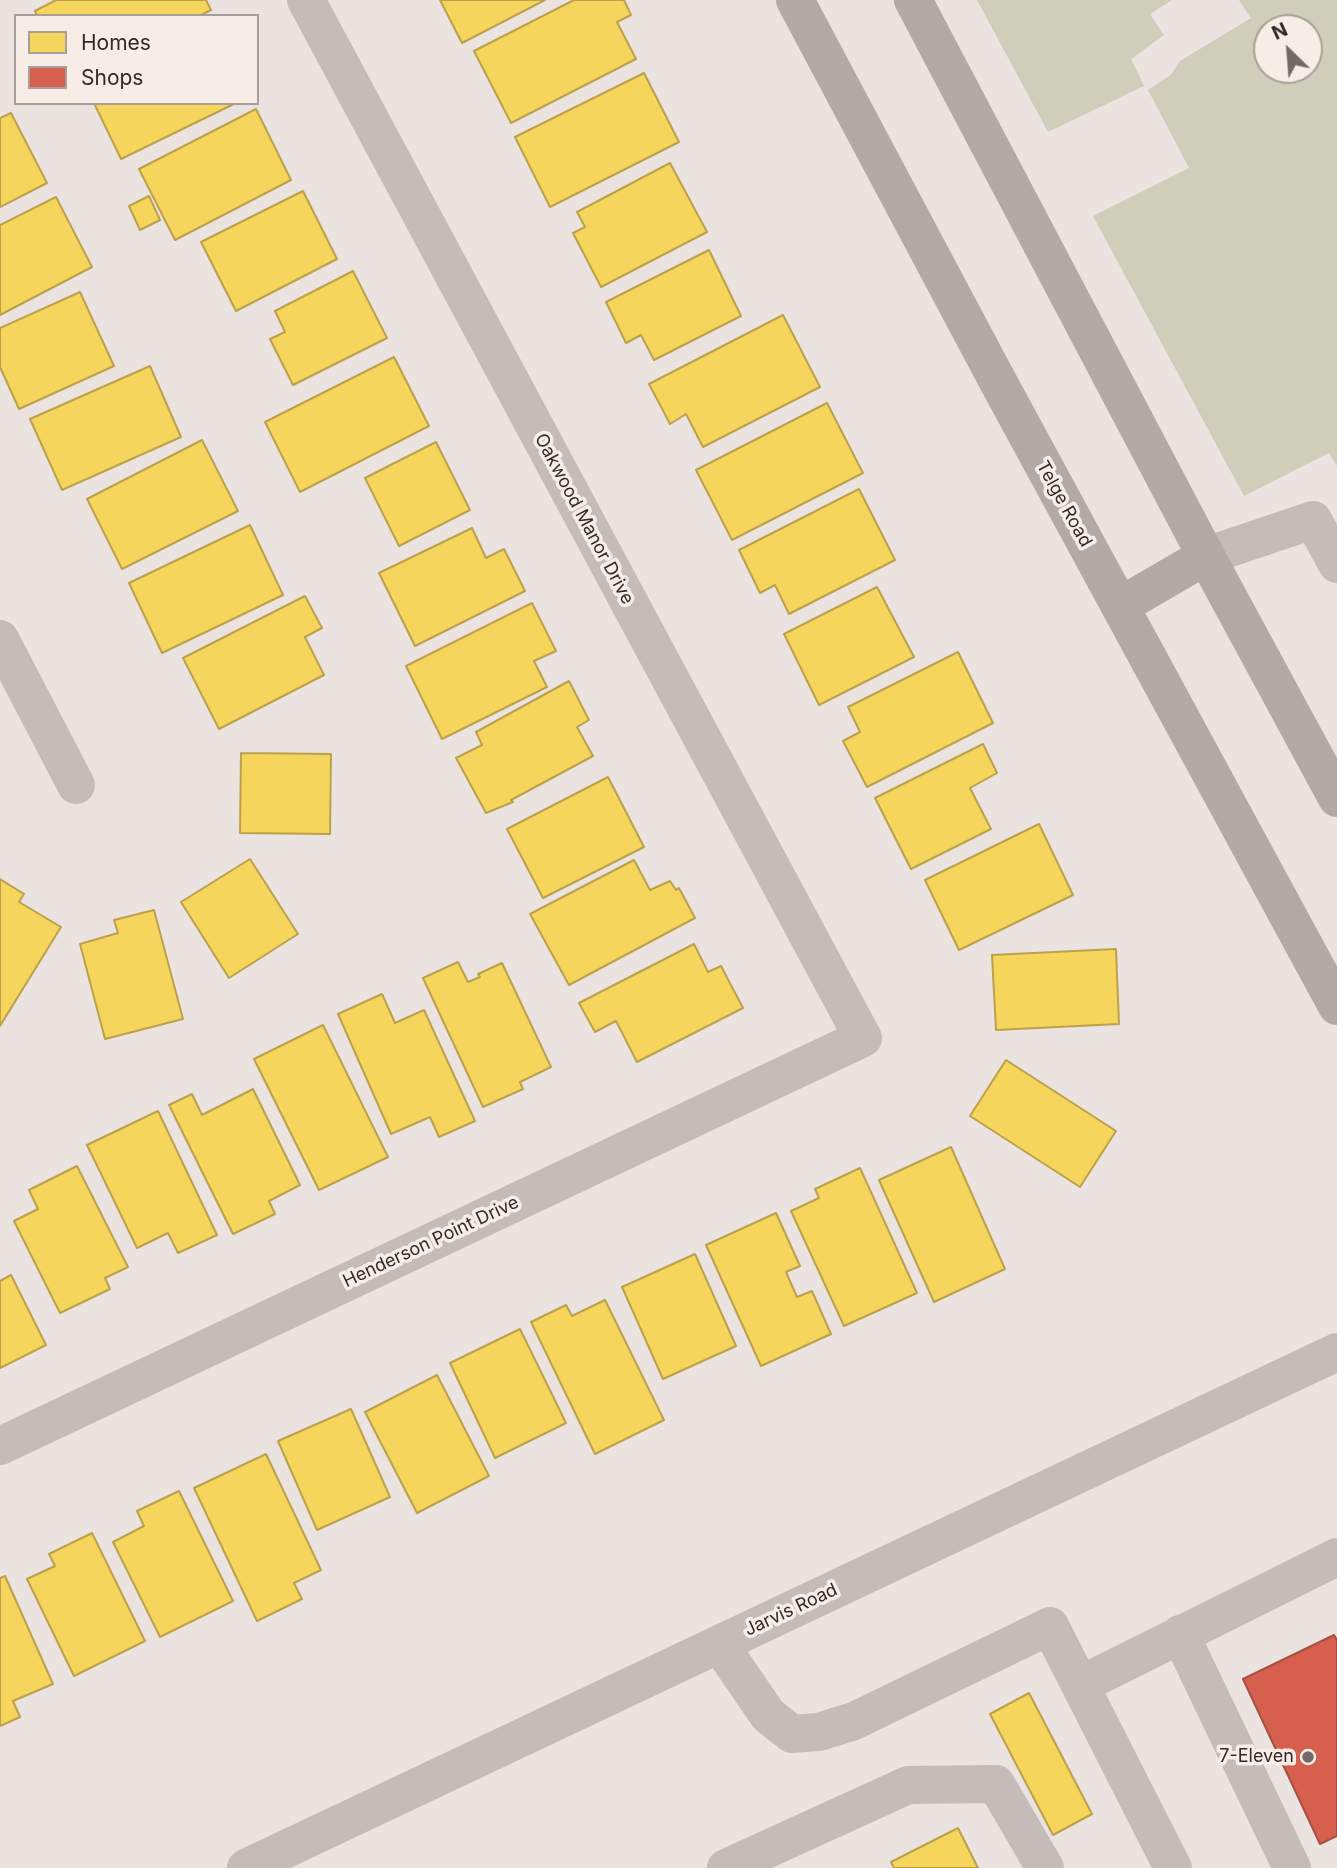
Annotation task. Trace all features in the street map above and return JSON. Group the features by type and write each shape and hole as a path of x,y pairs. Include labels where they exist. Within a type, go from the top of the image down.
{"main road":[{"name":"Telge Road","path":"795,0 1337,1006"},
{"path":"913,0 1206,556 1334,787"},
{"path":"1120,607 1206,556"}],"street":[{"name":"Oakwood Manor Drive","path":"306,0 863,1038"},
{"path":"1206,556 1313,520 1337,564"},
{"path":"0,639 76,785"},
{"name":"Henderson Point Drive","path":"0,1446 863,1038"},
{"name":"Jarvis Road","path":"246,1868 309,1855 720,1645 1337,1352"},
{"path":"1080,1685 1337,1557"},
{"path":"720,1645 768,1715 792,1734 819,1732 854,1721 1049,1626 1172,1868"},
{"path":"1180,1634 1292,1868"},
{"path":"726,1868 908,1785 996,1784 1045,1868"}],"green space":[{"path":"977,0 1172,0 1150,14 1164,35 1131,59 1144,86 1048,132"},
{"path":"1239,0 1337,0 1337,466 1329,453 1244,496 1093,216 1189,168 1148,90 1171,75 1180,61 1251,18"}],"building: Homes":[{"path":"56,0 206,0 211,10 203,14 36,14 35,11"},
{"path":"440,0 545,0 462,43"},
{"path":"574,0 624,0 631,15 617,22 636,59 511,123 474,51"},
{"path":"644,73 679,142 550,207 515,137"},
{"path":"95,105 232,105 121,159"},
{"path":"256,109 291,180 175,240 139,169"},
{"path":"11,113 47,183 0,207 0,118"},
{"path":"670,163 707,232 601,287 573,233 585,227 577,212"},
{"path":"303,191 337,259 236,311 201,242"},
{"path":"149,196 160,220 140,230 129,206"},
{"path":"56,197 92,267 0,315 0,225"},
{"path":"709,250 741,316 654,360 641,335 626,343 606,302"},
{"path":"353,271 387,338 293,385 270,339 285,332 275,311"},
{"path":"80,292 114,366 19,409 0,367 0,328"},
{"path":"783,315 820,387 703,447 686,414 670,424 649,384"},
{"path":"394,357 429,426 300,492 265,422"},
{"path":"150,366 181,437 62,490 30,419"},
{"path":"827,403 863,473 732,540 696,470"},
{"path":"202,440 238,511 122,569 87,499"},
{"path":"436,442 470,510 399,546 365,478"},
{"path":"859,489 895,560 789,614 775,585 760,593 739,550"},
{"path":"250,525 283,595 162,653 129,583"},
{"path":"472,528 486,558 504,549 525,591 415,646 379,573"},
{"path":"877,587 914,657 819,705 784,634"},
{"path":"305,596 322,628 305,637 324,675 219,729 183,658"},
{"path":"532,603 556,651 534,661 547,687 442,739 406,666"},
{"path":"958,652 993,723 867,787 843,741 860,732 848,707"},
{"path":"569,681 589,720 577,727 593,756 511,800 513,802 486,813 456,758 482,745 476,732"},
{"path":"983,744 997,773 970,788 991,829 911,869 875,798"},
{"path":"241,753 331,754 330,834 240,833"},
{"path":"608,777 644,847 543,898 507,829"},
{"path":"1039,824 1073,895 959,950 925,880"},
{"path":"250,859 298,934 229,978 181,902"},
{"path":"634,860 650,890 670,881 676,890 679,888 695,918 569,985 530,914"},
{"path":"0,879 24,894 19,902 61,927 0,1026"},
{"path":"154,910 183,1019 105,1039 80,944 118,933 114,920"},
{"path":"694,944 708,972 721,966 743,1008 637,1062 616,1021 595,1032 579,1003"},
{"path":"1116,949 1119,1024 996,1030 992,955"},
{"path":"458,962 468,982 480,977 478,974 502,963 551,1067 520,1082 523,1089 483,1107 423,978"},
{"path":"382,994 395,1023 424,1010 475,1121 439,1137 430,1117 391,1134 338,1014"},
{"path":"323,1025 388,1157 319,1190 254,1059"},
{"path":"1006,1060 1116,1131 1080,1187 970,1116"},
{"path":"253,1089 300,1185 269,1201 275,1214 233,1234 169,1105 192,1094 202,1115"},
{"path":"158,1111 217,1235 178,1253 168,1233 137,1248 87,1145"},
{"path":"951,1147 1005,1269 934,1302 879,1180"},
{"path":"77,1166 128,1267 105,1278 110,1289 60,1313 14,1221 38,1209 29,1190"},
{"path":"860,1168 917,1293 844,1326 791,1211 819,1198 815,1189"},
{"path":"776,1213 800,1266 786,1272 797,1297 812,1291 831,1334 761,1366 706,1245"},
{"path":"695,1254 736,1346 663,1379 622,1287"},
{"path":"11,1275 46,1345 0,1368 0,1281"},
{"path":"605,1300 664,1420 595,1454 531,1322 566,1305 572,1316"},
{"path":"520,1329 566,1423 495,1458 450,1363"},
{"path":"437,1375 489,1476 417,1513 365,1412"},
{"path":"351,1409 390,1497 317,1530 278,1441"},
{"path":"266,1454 321,1570 294,1583 302,1599 257,1621 194,1488"},
{"path":"179,1491 233,1601 160,1637 113,1542 144,1526 137,1511"},
{"path":"92,1533 145,1641 74,1676 27,1579 55,1566 49,1554"},
{"path":"5,1576 53,1684 13,1701 20,1717 0,1726 0,1578"},
{"path":"1029,1693 1092,1814 1053,1835 990,1714"},
{"path":"958,1828 978,1868 894,1868 891,1862"}],"building: Shops":[{"name":"7-Eleven","path":"1334,1635 1337,1640 1337,1836 1320,1844 1243,1679"}],"place":[{"name":"7-Eleven","path":"1308,1757"}]}
